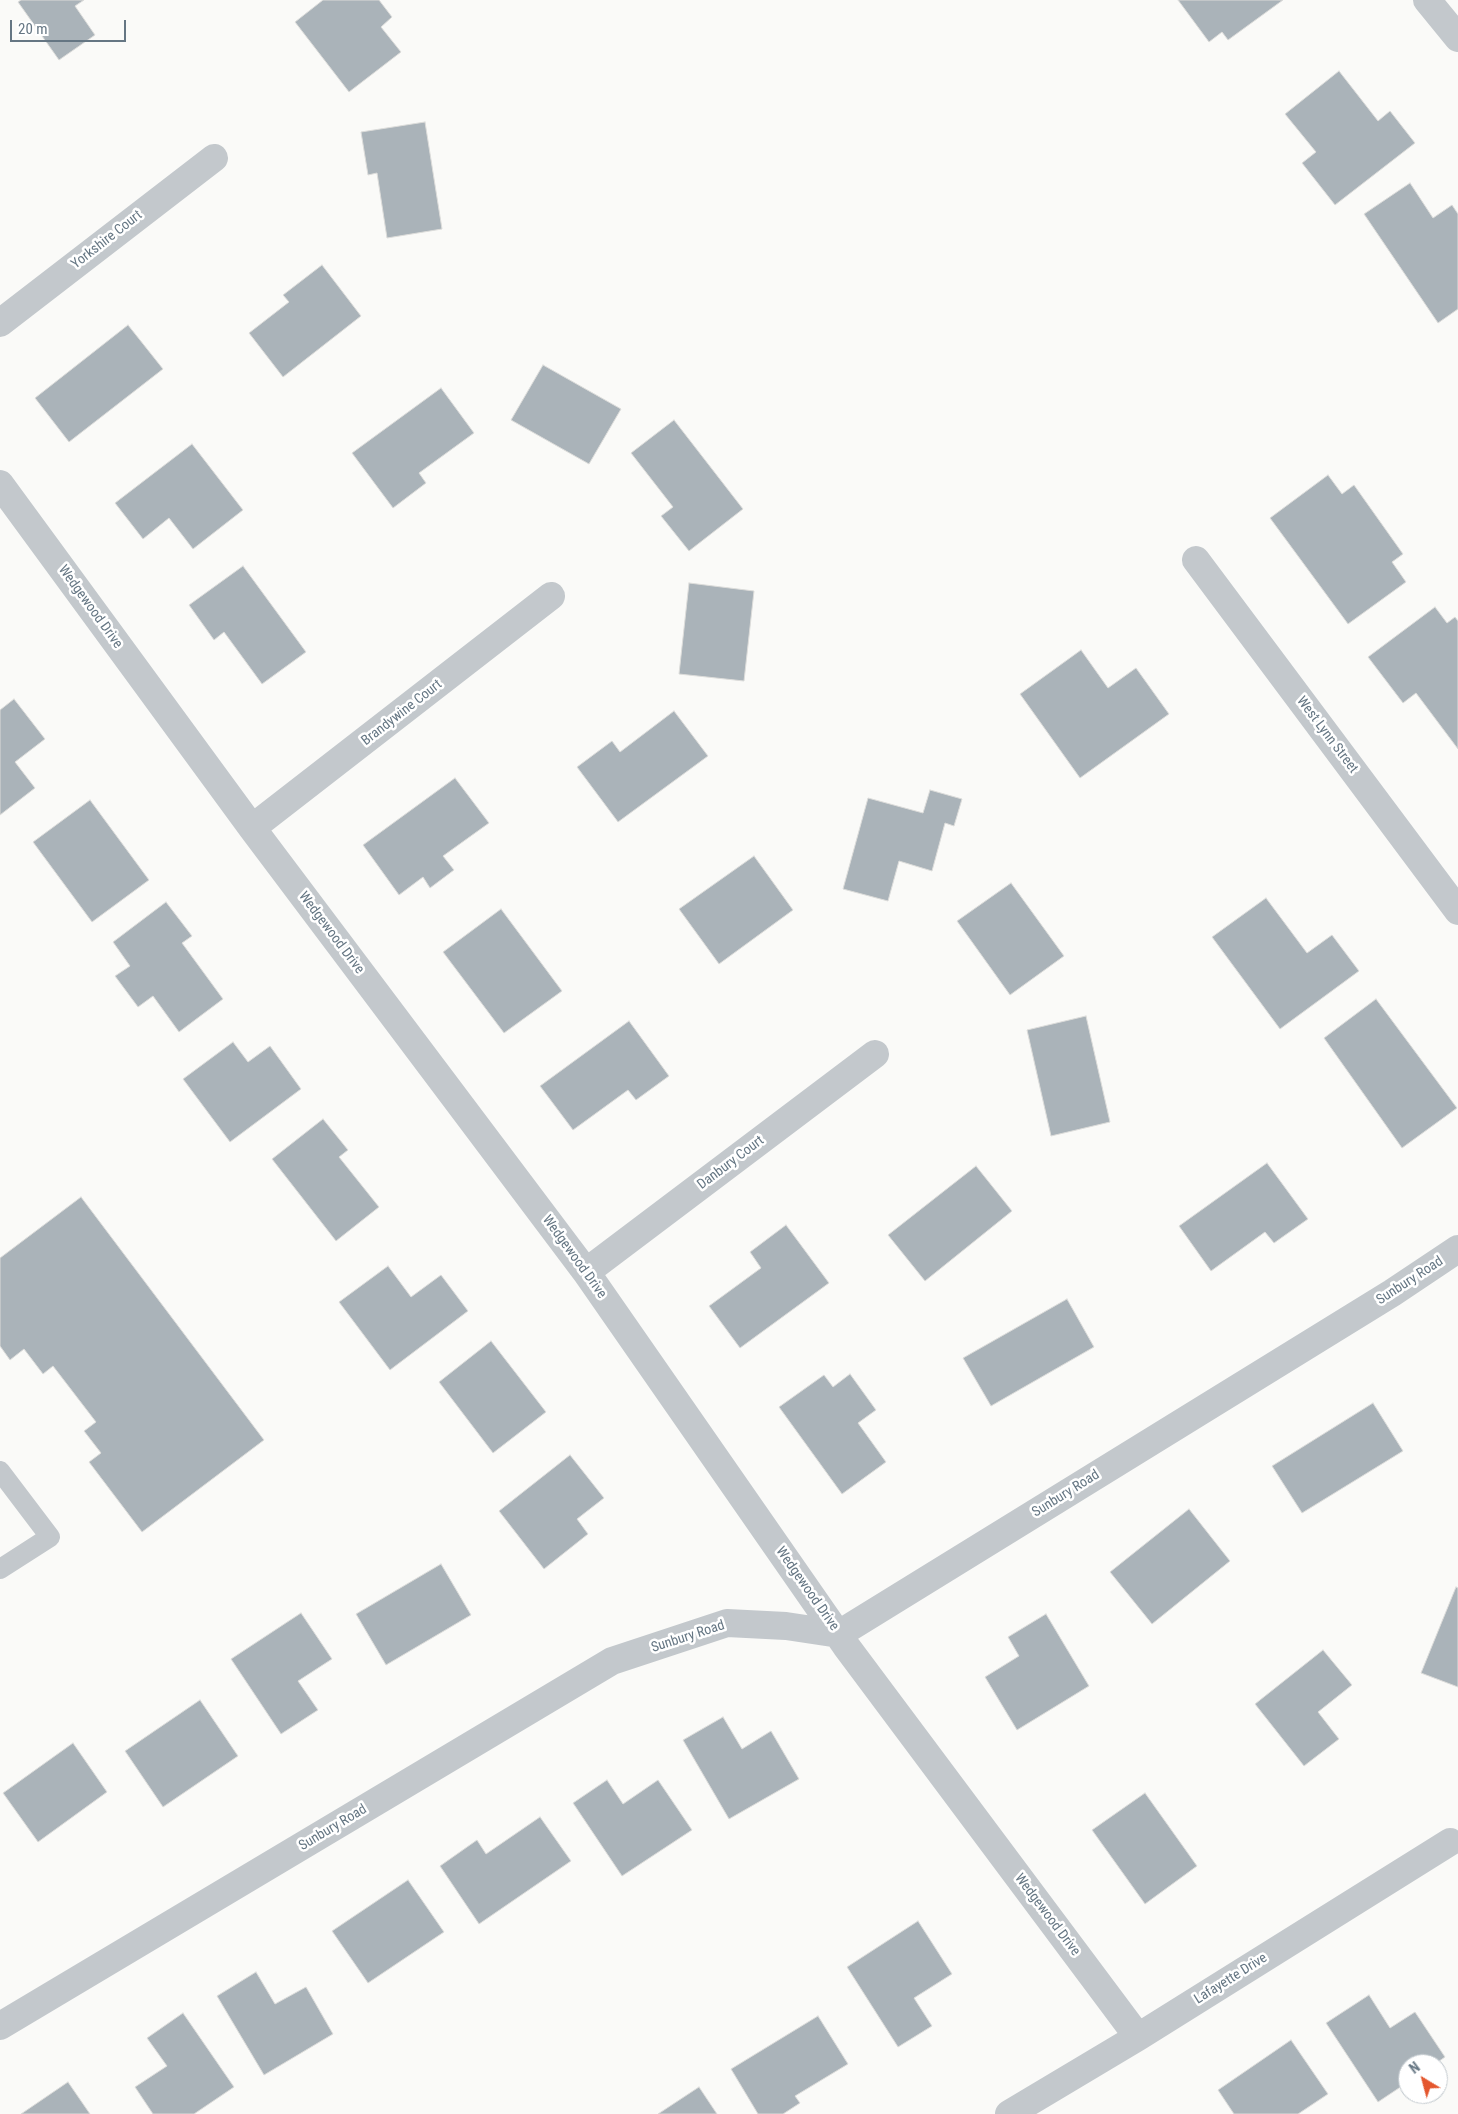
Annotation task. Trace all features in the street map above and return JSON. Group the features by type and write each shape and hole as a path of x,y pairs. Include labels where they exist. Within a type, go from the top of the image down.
{"street":[{"path":"1426,0 1458,38"},
{"name":"Yorkshire Court","path":"0,323 214,158"},
{"name":"Wedgewood Drive","path":"0,484 252,828 586,1272 839,1634 1138,2037"},
{"name":"West Lynn Street","path":"1196,560 1458,910"},
{"name":"Brandywine Court","path":"252,828 551,596"},
{"name":"Danbury Court","path":"586,1272 875,1054"},
{"name":"Sunbury Road","path":"0,2026 612,1662 726,1623 786,1626 839,1634 1392,1293 1458,1249"},
{"name":"Lafayette Drive","path":"1009,2114 1138,2037 1450,1842"}],"lane":[{"path":"0,1471 50,1537 0,1569"}],"building":[{"path":"21,0 84,0 75,6 95,35 59,60 18,2"},
{"path":"323,0 379,0 392,17 381,27 401,52 349,92 295,22"},
{"path":"1178,0 1283,0 1228,40 1222,32 1209,42"},
{"path":"1339,71 1378,121 1390,111 1415,143 1335,205 1302,163 1316,152 1285,114"},
{"path":"425,122 442,229 387,238 377,173 368,175 361,132"},
{"path":"1410,183 1433,218 1452,205 1458,214 1458,309 1438,323 1364,214"},
{"path":"322,265 361,316 283,377 249,333 289,302 283,295"},
{"path":"128,325 163,369 69,442 35,398"},
{"path":"543,365 621,409 589,464 511,420"},
{"path":"441,388 474,433 419,473 426,483 393,508 352,453"},
{"path":"674,420 743,509 689,551 661,516 673,507 631,453"},
{"path":"192,444 243,510 193,549 169,518 143,539 115,503"},
{"path":"1328,475 1342,494 1354,485 1403,554 1392,562 1406,582 1348,624 1270,518"},
{"path":"243,566 306,652 262,684 224,632 214,640 189,605"},
{"path":"689,583 754,591 744,681 679,674"},
{"path":"1435,607 1447,623 1455,617 1458,621 1458,749 1416,693 1403,703 1368,657"},
{"path":"1081,650 1108,688 1136,668 1169,714 1080,778 1020,694"},
{"path":"14,699 45,739 15,762 35,788 0,815 0,710"},
{"path":"674,711 708,756 618,822 577,767 612,741 620,752"},
{"path":"455,778 489,823 443,856 454,870 430,888 423,877 399,895 363,845"},
{"path":"930,790 962,799 954,826 945,823 932,871 899,861 888,901 843,889 868,798 923,813"},
{"path":"90,800 149,880 92,922 33,842"},
{"path":"754,856 793,910 719,964 679,909"},
{"path":"1011,883 1064,956 1010,995 957,921"},
{"path":"1266,898 1307,953 1332,935 1359,971 1280,1029 1212,937"},
{"path":"166,902 192,936 182,943 223,999 179,1032 153,996 138,1007 115,976 130,966 113,942"},
{"path":"501,909 562,991 504,1033 443,952"},
{"path":"1376,999 1457,1108 1402,1148 1324,1038"},
{"path":"1086,1016 1110,1122 1051,1136 1027,1030"},
{"path":"629,1021 669,1076 636,1100 628,1090 573,1130 540,1086"},
{"path":"233,1042 248,1062 270,1046 301,1089 230,1142 183,1079"},
{"path":"323,1119 348,1150 339,1157 379,1207 336,1241 272,1159"},
{"path":"1267,1163 1308,1219 1274,1243 1265,1232 1211,1271 1179,1226"},
{"path":"976,1166 1012,1211 925,1281 888,1235"},
{"path":"81,1197 264,1440 142,1532 89,1462 101,1453 84,1431 96,1422 53,1366 43,1374 24,1349 10,1360 0,1346 0,1258"},
{"path":"786,1225 829,1283 740,1348 709,1306 761,1268 750,1252"},
{"path":"388,1266 411,1297 441,1275 468,1311 390,1370 339,1302"},
{"path":"1067,1299 1094,1347 991,1406 963,1358"},
{"path":"491,1341 546,1412 493,1453 439,1382"},
{"path":"850,1374 876,1410 858,1423 886,1462 842,1494 779,1407 824,1375 833,1387"},
{"path":"1373,1403 1403,1451 1302,1513 1272,1466"},
{"path":"570,1455 604,1498 577,1519 588,1534 544,1569 499,1511"},
{"path":"1189,1509 1230,1561 1152,1624 1110,1572"},
{"path":"441,1564 471,1615 386,1665 356,1614"},
{"path":"1456,1587 1458,1588 1458,1687 1421,1673"},
{"path":"301,1613 332,1659 298,1681 318,1710 281,1734 231,1659"},
{"path":"1046,1614 1089,1686 1017,1730 985,1677 1019,1656 1008,1637"},
{"path":"1323,1650 1352,1685 1318,1712 1339,1739 1304,1766 1255,1704"},
{"path":"200,1700 238,1756 163,1807 125,1751"},
{"path":"723,1717 742,1749 771,1731 799,1779 729,1819 683,1740"},
{"path":"73,1743 107,1792 38,1842 3,1793"},
{"path":"607,1780 623,1804 658,1780 692,1830 622,1876 573,1803"},
{"path":"1145,1793 1197,1866 1145,1904 1092,1830"},
{"path":"540,1817 571,1861 479,1924 440,1866 477,1840 486,1854"},
{"path":"408,1880 444,1932 368,1983 332,1931"},
{"path":"918,1921 952,1974 914,1998 932,2026 898,2047 847,1967"},
{"path":"256,1972 275,2004 306,1987 333,2034 264,2075 217,1996"},
{"path":"1369,1995 1390,2028 1415,2012 1443,2054 1398,2054 1398,2089 1378,2102 1326,2023"},
{"path":"183,2013 234,2087 194,2114 153,2114 135,2087 167,2066 147,2038"},
{"path":"818,2016 848,2064 795,2096 800,2103 783,2114 758,2114 731,2069"},
{"path":"1291,2040 1328,2094 1298,2114 1234,2114 1218,2090"},
{"path":"68,2082 90,2114 21,2114"},
{"path":"699,2087 717,2114 658,2114"}]}
